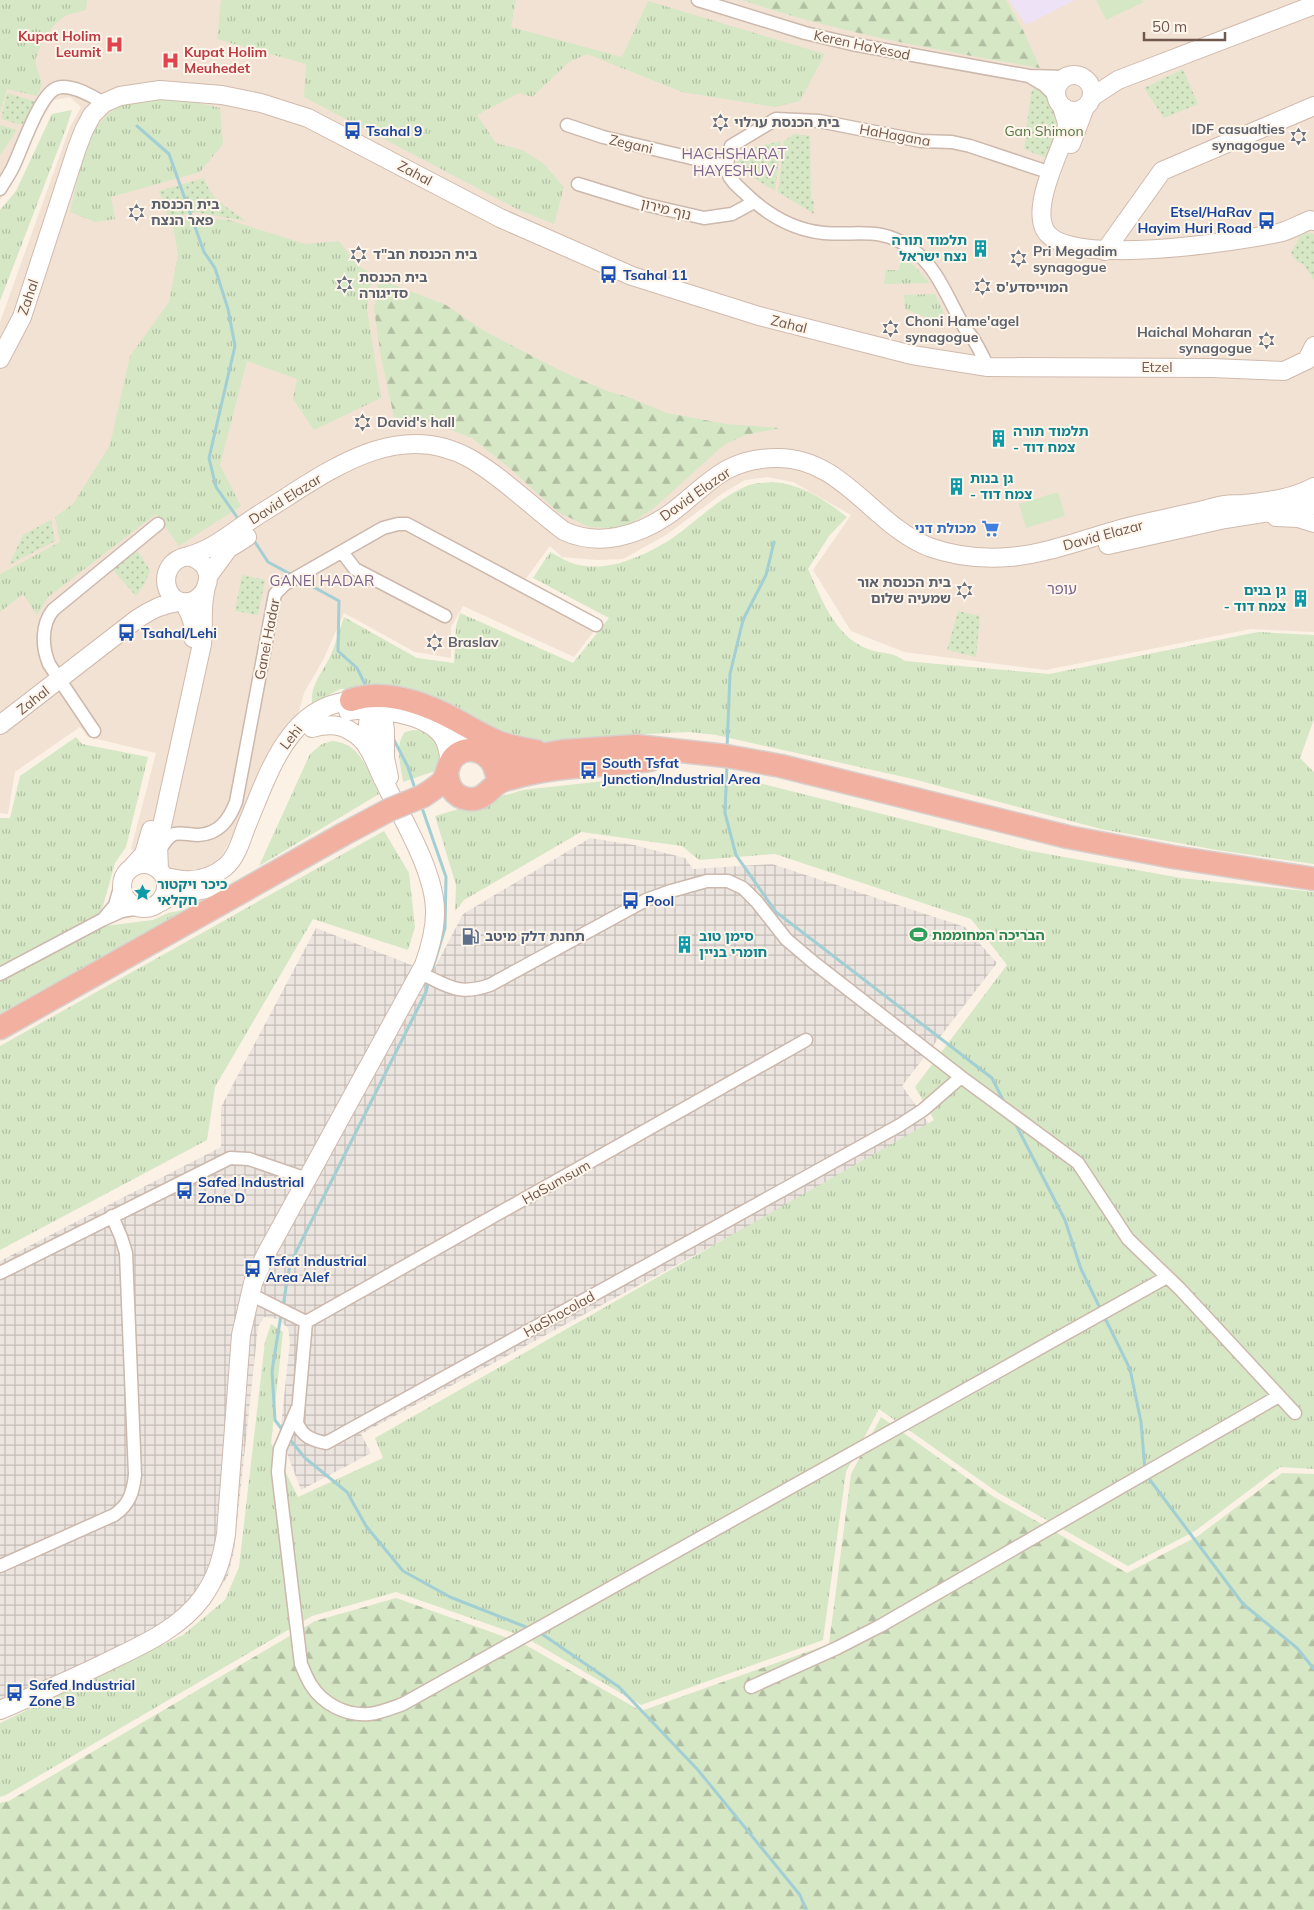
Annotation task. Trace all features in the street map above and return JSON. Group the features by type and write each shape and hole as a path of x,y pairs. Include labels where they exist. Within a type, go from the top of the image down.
{"highway":[{"path":"370,705 364,696 387,697 407,701 450,717 504,745 554,753"},
{"path":"423,796 442,781 454,757 461,752 469,750 484,755 495,762 554,753 636,746 726,756 781,766 1077,839 1199,862 1314,879"},
{"path":"0,1028 389,810 423,796 455,793 462,797 478,798 498,782 512,777 547,770 647,760 688,752"},
{"path":"484,755 495,766 496,774 491,789"},
{"path":"448,767 447,779 455,793"}],"street":[{"name":"Keren HaYesod","path":"698,0 764,21 839,41 1029,76 1074,77"},
{"path":"1059,102 1074,111 1108,85 1314,5"},
{"path":"1136,73 1119,76 1074,77 1057,85 1059,102 1067,123 1066,132 1042,202 1042,223 1049,237 1071,246 1105,251 1170,248 1280,232 1310,220 1314,221"},
{"name":"Keren HaYesod","path":"1029,76 1044,85 1059,102"},
{"path":"1071,246 1060,240 1054,233 1049,221 1049,215 1056,185 1088,102 1090,86 1074,77"},
{"path":"0,189 12,168 41,105 57,88 67,88 83,92 104,103"},
{"name":"Zahal","path":"0,359 22,317 84,130 92,115 104,103 120,96 139,91 160,90 222,95 261,103 308,118 500,218 632,276 759,316 912,355 988,368"},
{"path":"1105,251 1162,171 1314,106"},
{"name":"HaHagana","path":"725,166 731,146 776,119 819,121 921,141 952,142 970,146 1051,173"},
{"name":"Zegani","path":"567,125 603,137 725,166"},
{"path":"725,166 730,178 754,202 772,215 804,230 836,234 866,232 883,235 898,240 914,250 935,274 988,368"},
{"name":"נוף מירון","path":"578,184 643,204 704,218 732,214 754,202"},
{"name":"Etzel","path":"988,368 1248,368 1284,371 1312,356"},
{"name":"David Elazar","path":"188,556 207,550 259,514 343,464 369,453 403,443 441,446 460,454 492,474 564,531 588,539 617,538 646,527 669,514 726,470 758,459 792,459 816,467 836,477 876,512 913,539 943,552 987,558 1026,555 1132,526 1207,511 1221,506 1273,501 1299,495 1314,487"},
{"name":"David Elazar","path":"207,583 228,549 265,524 348,474 404,455 438,458 456,465 485,483 558,541 572,548 586,551 620,549 651,538 676,524 713,493 732,481 747,474 769,470 790,471 818,480 894,541 923,558 940,563 979,569 1028,567 1124,540 1225,519 1314,505"},
{"path":"1225,519 1260,516 1298,518 1314,523"},
{"path":"94,731 58,680 45,654 45,624 53,610 158,524"},
{"name":"Ganei Hadar","path":"187,833 197,835 222,827 230,816 236,802 275,594 285,584 384,528 398,524 407,524 596,625"},
{"path":"342,552 355,570 445,616"},
{"path":"0,974 102,920 122,911 147,906 160,901 166,889 160,866 167,803 204,629 202,606 207,583 206,568 196,558 188,556 171,564 167,571 166,586 169,592 190,613 194,630 193,643 149,842 144,854 128,870 122,881 115,905 102,920"},
{"name":"Zahal","path":"138,619 154,601 166,579"},
{"path":"181,603 196,599 207,583"},
{"name":"Zahal","path":"0,726 138,619 156,607 165,604 181,603"},
{"path":"370,705 384,737 385,758 394,799"},
{"path":"368,746 370,705"},
{"name":"Lehi","path":"133,866 146,864 160,866 182,880 201,880 225,867 236,851 283,744 297,727 315,713 370,705 404,705 430,715 444,723 484,755"},
{"name":"Lehi","path":"147,906 170,897 213,887 232,875 242,862 284,762 296,744 312,728 325,720 344,712 370,705 410,717 431,726 442,735 449,752 448,767"},
{"path":"384,737 394,724 410,717"},
{"path":"0,1710 80,1675 169,1628 188,1614 201,1599 214,1578 222,1560 226,1534 241,1335 252,1283 306,1179 420,973 429,952 433,936 435,912 433,894 426,869 368,746 343,727 325,724 312,728"},
{"path":"167,803 169,815 173,823 179,830 187,833"},
{"path":"160,866 169,838 174,834 187,833"},
{"path":"122,881 123,895 127,901 147,906"},
{"path":"420,973 456,989 475,990 490,984 646,900 707,881 728,881 743,888 786,938 806,957 961,1077 1078,1163 1128,1239 1167,1277 1295,1413"},
{"name":"HaSumsum","path":"306,1322 806,1040"},
{"name":"HaShocolad","path":"306,1322 297,1423 301,1432 308,1438 326,1443 900,1125 923,1110 961,1077"},
{"path":"0,1273 230,1158 249,1159 306,1179"},
{"path":"0,1566 114,1515 124,1508 134,1490 126,1253 112,1216"},
{"path":"297,1409 280,1449 278,1472 301,1664 310,1685 324,1701 338,1709 368,1714 403,1704 1167,1277"},
{"path":"250,1294 306,1322"},
{"path":"751,1687 837,1648 880,1626 1279,1396"}],"shaded area":[{"path":"0,0 1314,0 1314,501 1298,507 1314,533 1314,632 1251,629 1046,670 904,652 851,631 813,570 851,515 793,482 767,477 745,480 723,493 666,535 623,559 597,560 562,557 550,546 525,580 602,621 574,657 463,606 451,627 451,658 415,652 344,613 324,658 304,693 295,725 217,864 191,874 172,870 131,849 156,753 88,737 80,727 15,772 8,814 0,813 0,322 70,127 81,107 70,97 54,100 42,118 8,189 0,200"},
{"path":"1009,0 1075,0 1026,25"},
{"path":"590,838 634,845 685,858 693,869 772,864 965,927 997,963 902,1086 932,1128 361,1434 371,1453 301,1490 280,1435 290,1342 288,1328 278,1319 264,1317 258,1327 234,1551 228,1576 212,1599 191,1621 0,1718 0,1261 221,1147 221,1107 316,928 432,973 463,914"}],"green space":[{"path":"0,0 87,0 86,10 69,14 62,18 43,41 36,59 41,81 37,96 7,89 0,113"},
{"path":"221,0 516,0 511,27 622,57 648,1 825,54 800,101 775,107 682,92 587,54 569,62 532,97 519,93 477,115 496,143 522,150 543,163 564,187 554,224 517,209 304,97 306,64 217,39"},
{"path":"742,0 1006,0 1023,30 1040,68 852,31 778,12"},
{"path":"1096,0 1142,0 1144,2 1106,20"},
{"path":"1183,69 1198,104 1164,118 1144,88"},
{"name":"Gan Shimon","path":"1036,83 1049,100 1064,129 1052,160 1024,149 1031,93"},
{"path":"7,93 37,102 22,125 1,119"},
{"path":"159,96 220,108 223,144 200,172 111,197 115,219 95,222 70,212 85,154 98,126 106,116 117,108 132,102"},
{"path":"72,110 0,301 0,210 16,191 52,114"},
{"path":"0,125 17,130 0,155"},
{"path":"794,134 810,136 811,199 814,201 814,214 778,192 784,141"},
{"path":"781,141 775,191 733,165 755,147"},
{"path":"204,178 215,197 246,221 194,212 169,219 159,191"},
{"path":"190,217 229,220 305,244 339,241 357,265 372,274 367,309 381,398 314,430 293,399 297,379 247,361 220,465 241,506 179,546 156,514 48,597 37,615 23,594 0,612 0,574 60,542 55,517 73,504 110,445 130,356 169,302 178,254 172,221"},
{"path":"1308,233 1314,234 1314,280 1302,263 1298,263 1291,253 1300,236"},
{"path":"902,253 930,283 884,284 886,270 899,270"},
{"path":"379,279 446,305 484,331 561,371 607,391 628,397 667,413 726,424 780,428 746,435 725,444 655,507 631,524 611,528 589,527 558,512 513,471 472,438 436,424 394,417 381,357 374,309"},
{"path":"935,294 944,313 936,322 905,309 904,295"},
{"path":"783,483 812,493 847,517 829,536 808,569 830,615 847,636 868,649 895,655 905,661 1049,674 1258,632 1314,635 1314,719 1300,758 1314,772 1314,864 1217,850 1101,829 913,779 716,735 689,732 626,735 564,740 514,747 370,688 340,689 312,704 314,686 329,659 344,617 417,658 454,663 456,626 460,613 573,663 609,618 533,578 550,552 580,565 596,567 620,563 665,543 738,490 752,484"},
{"path":"1058,492 1065,516 1026,528 1019,504"},
{"path":"51,520 55,541 9,565 23,535"},
{"path":"136,549 150,570 145,583 136,596 113,570"},
{"path":"242,575 265,580 258,615 235,611"},
{"path":"958,611 980,616 976,657 947,650"},
{"path":"413,730 422,731 440,745 443,765 435,771 403,782 399,756 400,743 405,732"},
{"path":"76,737 82,744 148,757 126,847 115,863 99,914 0,966 0,818 10,818 20,776"},
{"path":"332,741 342,743 357,753 367,768 379,794 259,866 310,754 322,744"},
{"path":"681,776 755,782 1025,850 1181,878 1314,892 1314,1469 1280,1467 1195,1531 1128,1566 997,1492 879,1409 846,1472 823,1640 641,1705 525,1637 396,1592 312,1616 0,1797 0,1723 183,1635 225,1600 239,1567 265,1342 271,1324 283,1332 271,1443 298,1497 383,1458 375,1438 934,1120 915,1087 1007,965 971,919 775,854 699,860 682,846 581,832 464,900 455,911 456,885 435,816 523,790 613,780"},
{"path":"384,831 409,873 415,927 408,950 313,919 215,1087 207,1140 0,1250 0,1046"},
{"path":"205,906 0,1021 0,982 10,976 105,926 153,920 168,913"},
{"path":"881,1417 994,1497 1127,1573 1198,1536 1282,1473 1314,1474 1314,1910 0,1910 0,1803 9,1801 315,1621 396,1598 522,1643 641,1711 829,1644 851,1474"}],"waterway":[{"path":"137,126 169,154 204,252 215,268 228,309 235,346 209,458 216,487 239,520"},
{"path":"253,539 268,562 294,576"},
{"path":"727,748 730,674 743,620 766,575 774,542"},
{"path":"299,579 339,601 338,651 357,668 367,688"},
{"path":"393,738 408,767 415,789"},
{"path":"727,764 725,813 736,855 776,912 992,1078 1004,1102"},
{"path":"421,805 446,877 445,928 431,974"},
{"path":"283,1306 290,1264 426,992 429,980"},
{"path":"1015,1123 1065,1220 1081,1269 1101,1310"},
{"path":"281,1315 272,1371 275,1420 284,1432"},
{"path":"1104,1316 1130,1369 1141,1422 1145,1470"},
{"path":"288,1437 305,1458 347,1492 366,1526 403,1571 450,1597 531,1629"},
{"path":"1147,1476 1243,1604 1297,1648 1314,1669"},
{"path":"539,1632 619,1687 698,1770 800,1895 806,1910"}],"place":[{"name":"Kupat Holim Leumit","path":"115,44"},
{"name":"Kupat Holim Meuhedet","path":"170,60"},
{"name":"בית הכנסת ערלוי","path":"720,122"},
{"name":"Tsahal 9","path":"352,131"},
{"name":"IDF casualties synagogue","path":"1299,137"},
{"name":"בית הכנסת פאר הנצח","path":"137,212"},
{"name":"Etsel/HaRav Hayim Huri Road","path":"1266,220"},
{"name":"תלמוד תורה נצח ישראל","path":"981,248"},
{"name":"בית הכנסת חב\"ד","path":"359,254"},
{"name":"Pri Megadim synagogue","path":"1019,259"},
{"name":"Tsahal 11","path":"609,275"},
{"name":"בית הכנסת סדיגורה","path":"345,285"},
{"name":"המוייסדע'ס","path":"982,287"},
{"name":"Choni Hame'agel synagogue","path":"891,329"},
{"name":"Haichal Moharan synagogue","path":"1266,340"},
{"name":"David's hall","path":"363,422"},
{"name":"תלמוד תורה - צמח דוד","path":"999,439"},
{"name":"גן בנות - צמח דוד","path":"956,486"},
{"name":"מכולת דני","path":"990,528"},
{"name":"בית הכנסת אור שמעיה שלום","path":"965,590"},
{"name":"גן בנים - צמח דוד","path":"1300,598"},
{"name":"Tsahal/Lehi","path":"127,633"},
{"name":"Braslav","path":"434,642"},
{"name":"South Tsfat Junction/Industrial Area","path":"588,771"},
{"name":"כיכר ויקטור חקלאי","path":"143,892"},
{"name":"Pool","path":"631,901"},
{"name":"הבריכה המחוממת","path":"918,935"},
{"name":"תחנת דלק מיטב","path":"471,936"},
{"name":"סימן טוב חומרי בניין","path":"685,944"},
{"name":"Safed Industrial Zone D","path":"184,1190"},
{"name":"Tsfat Industrial Area Alef","path":"252,1269"},
{"name":"Safed Industrial Zone B","path":"15,1693"}],"district":[{"name":"HACHSHARAT HAYESHUV","path":"734,162"},
{"name":"GANEI HADAR","path":"322,580"},
{"name":"עופר","path":"1062,588"}]}
